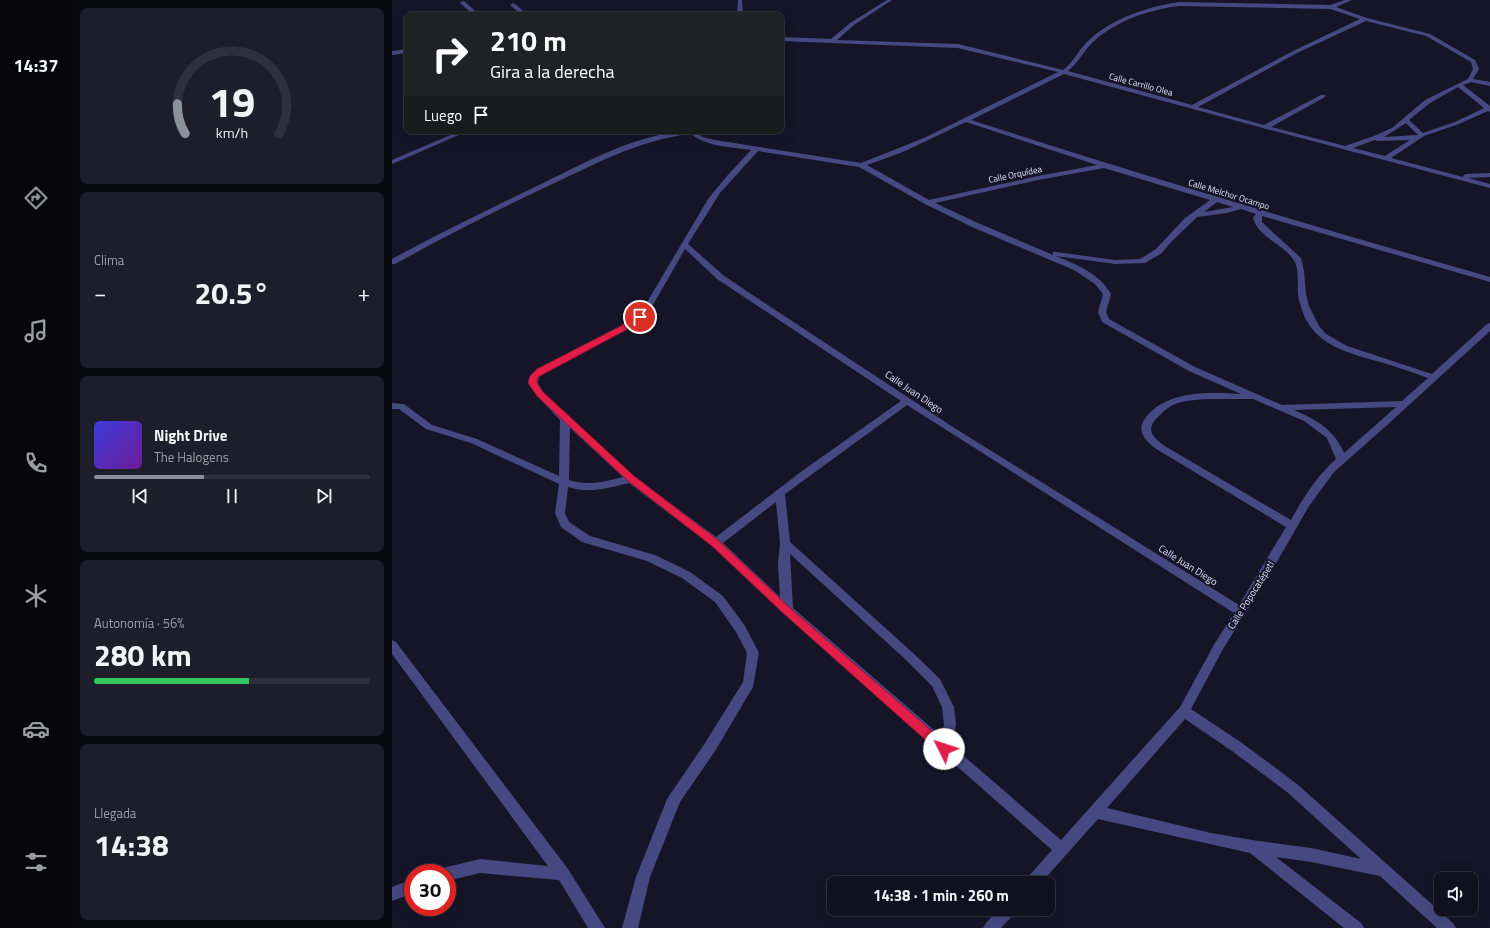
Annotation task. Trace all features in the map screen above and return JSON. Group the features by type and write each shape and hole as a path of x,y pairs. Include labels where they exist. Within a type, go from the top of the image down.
{"street":[{"path":"740,0 740,12"},
{"path":"832,41 852,24 890,0"},
{"path":"1310,0 1334,6 1365,19 1414,30 1436,39 1474,61 1476,69 1470,80"},
{"path":"861,165 897,152 1065,72 1090,42 1102,31 1117,22 1170,5 1334,6 1350,0"},
{"path":"463,3 474,12"},
{"path":"513,6 521,12"},
{"path":"1193,108 1295,52 1365,19"},
{"name":"Calle Carrillo Olea","path":"784,39 948,45 1065,72 1193,108 1490,186"},
{"path":"392,53 404,51"},
{"path":"1344,148 1374,139 1395,128 1406,120 1422,104 1470,80 1490,84"},
{"path":"1387,158 1420,136 1457,123 1489,109 1459,85"},
{"path":"1266,127 1323,96"},
{"name":"Calle Melchor Ocampo","path":"965,120 1106,166 1260,213 1490,280"},
{"path":"1406,120 1420,136"},
{"path":"392,162 458,134"},
{"path":"392,262 461,224 603,157 657,138 676,134"},
{"path":"695,134 707,141 755,150 861,165 928,202 975,225 1042,252 1076,268 1099,283 1107,294 1102,312 1105,320 1111,325 1156,348 1192,370 1282,407 1307,419 1330,436 1335,443 1341,459"},
{"path":"1374,139 1420,136"},
{"path":"755,150 732,174 707,206 696,228 684,244 646,310 640,317 622,329 552,365 535,376 533,383 540,394 565,419 631,479 716,543 787,610 944,749 1062,850"},
{"name":"Calle Orquídea","path":"928,202 1038,178 1106,166"},
{"path":"1453,176 1490,175"},
{"path":"1042,252 1115,262 1142,261 1159,251 1167,241 1195,215 1216,199"},
{"path":"1195,215 1227,211 1241,207"},
{"path":"1260,213 1258,222 1297,258 1301,269 1302,295 1314,327 1321,334 1330,341 1348,350 1433,377"},
{"name":"Calle Juan Diego","path":"684,244 720,277 907,401 1240,611"},
{"name":"Calle Popocatépetl","path":"1038,876 1184,711 1218,646 1263,576 1319,483 1341,459 1384,424 1433,377 1490,326"},
{"path":"1258,397 1202,397 1175,401 1164,406 1148,422 1146,434 1155,444 1293,526"},
{"path":"716,543 907,401"},
{"path":"1282,407 1404,404"},
{"path":"392,406 401,406 429,427 474,441 564,482 580,487 597,487 631,479"},
{"path":"565,419 564,482 560,513 565,524 586,539 651,558 686,575 719,599 741,628 753,654 750,683 710,747 674,799 643,877 630,928"},
{"path":"780,494 785,543 784,564 787,610"},
{"path":"785,543 909,656 936,683 948,707 950,725 944,749"},
{"path":"392,645 563,874 597,928"},
{"path":"1184,711 1237,747 1292,788 1448,928"},
{"path":"1096,812 1151,826 1252,847 1310,855 1384,871"},
{"path":"1252,847 1356,928"},
{"path":"456,872 480,866 563,874"},
{"path":"392,894 404,889"},
{"path":"991,928 1002,916"}],"route":[{"path":"640,317 622,329 540,371 533,378 533,383 540,394 565,419 631,479 716,543 787,610 944,749"}]}
